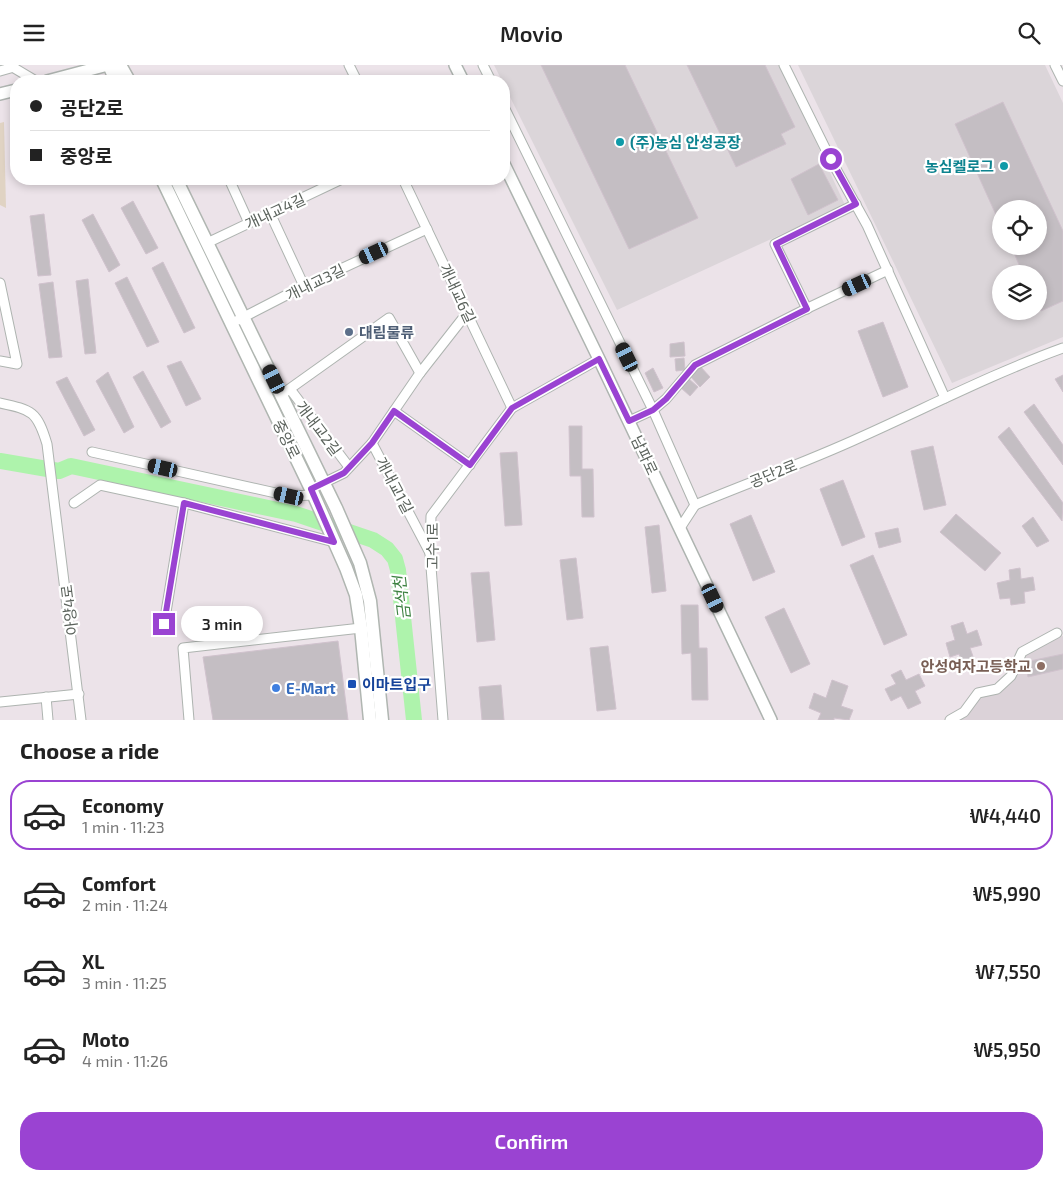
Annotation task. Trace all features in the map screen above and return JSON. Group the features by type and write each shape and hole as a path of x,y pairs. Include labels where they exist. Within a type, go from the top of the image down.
{"main road":[{"name":"중앙로","path":"165,185 312,492 334,542"},
{"name":"중앙로","path":"179,185 244,317 286,392 323,483 360,563 370,601 382,720"},
{"path":"334,542 356,595 370,720"}],"street":[{"path":"70,75 108,65"},
{"path":"784,65 888,270 945,398"},
{"path":"1055,65 1063,81"},
{"path":"0,71 12,66 26,75"},
{"path":"510,119 653,410 695,505 680,528"},
{"name":"남파로","path":"510,177 629,421 771,720"},
{"path":"232,185 249,223"},
{"name":"개내교4길","path":"207,243 270,213 319,185"},
{"name":"개내교6길","path":"406,185 512,408"},
{"path":"807,309 776,244 856,204"},
{"path":"270,213 304,286"},
{"name":"개내교3길","path":"231,323 304,286 427,229"},
{"path":"629,421 653,410 666,399 695,365 888,270"},
{"path":"0,283 17,364 0,361"},
{"name":"개내교1길","path":"312,492 323,483 344,473 372,443 420,373 467,313"},
{"name":"개내교2길","path":"349,467 286,392 389,317 420,373"},
{"name":"공단2로","path":"695,505 859,438 1032,359 1063,348"},
{"name":"고수1로","path":"443,720 430,554 431,516 512,408 599,359"},
{"name":"아양4로","path":"0,403 27,409 41,424 47,444 81,720"},
{"path":"394,411 470,465"},
{"name":"개내교1길","path":"372,443 430,554"},
{"path":"92,452 289,496 312,492"},
{"path":"74,503 100,485 184,503 334,542"},
{"path":"164,624 184,503"},
{"path":"189,720 182,649 361,628"},
{"path":"950,720 964,711 978,693 997,689 1011,676 1022,652 1057,633"},
{"path":"0,702 79,694"},
{"path":"46,697 48,720"}],"shaded area":[{"path":"494,65 780,65 845,205 617,310 510,97 510,75 499,75"},
{"path":"798,65 1045,65 1063,103 1063,337 952,383"},
{"path":"4,122 6,208 0,205 0,123"},
{"name":"안성여자고등학교","path":"1063,636 1063,720 951,720 977,699 1001,692 1015,679 1022,652"}],"building":[{"name":"(주)농심 안성공장","path":"541,65 625,65 698,218 629,249"},
{"path":"687,65 765,65 795,127 781,134 786,144 736,167"},
{"name":"농심켈로그","path":"1003,102 1063,231 1063,301 1047,308 1047,265 1019,265 1015,255 1047,255 1047,200 992,200 992,206 955,124"},
{"path":"819,164 838,200 808,215 791,179"},
{"path":"133,201 158,248 146,254 121,208"},
{"path":"44,214 51,275 38,276 30,216"},
{"path":"93,214 120,265 109,272 82,220"},
{"path":"163,262 195,328 184,333 152,268"},
{"path":"127,277 159,342 147,347 115,283"},
{"path":"88,279 96,353 85,354 76,281"},
{"path":"53,282 62,357 49,358 39,284"},
{"path":"883,322 908,387 883,397 858,331"},
{"path":"684,342 685,356 670,357 670,344"},
{"path":"684,358 685,370 676,371 675,359"},
{"path":"181,361 201,399 186,406 167,366"},
{"path":"699,365 710,377 700,387 690,376"},
{"path":"653,368 663,388 654,392 645,373"},
{"path":"143,371 171,422 161,428 133,377"},
{"path":"108,372 134,427 124,433 96,381"},
{"path":"1063,375 1063,392 1055,379"},
{"path":"67,377 95,430 84,436 56,382"},
{"path":"688,378 698,387 690,396 680,387"},
{"path":"1034,404 1063,445 1063,465 1024,412"},
{"path":"569,426 582,426 582,469 593,469 594,517 582,517 581,476 570,476"},
{"path":"1009,427 1063,503 1062,521 998,437"},
{"path":"933,446 946,505 924,510 911,451"},
{"path":"517,452 522,525 505,526 500,453"},
{"path":"843,480 865,537 842,546 820,489"},
{"path":"956,514 1001,553 985,571 940,532"},
{"path":"751,515 775,572 753,581 730,524"},
{"path":"1033,517 1049,541 1037,547 1022,526"},
{"path":"659,525 666,591 652,593 645,527"},
{"path":"898,528 901,542 879,548 875,533"},
{"path":"873,555 907,635 884,645 850,565"},
{"path":"576,558 583,618 567,620 560,560"},
{"path":"1020,568 1021,579 1033,577 1035,590 1024,592 1025,603 1011,605 1010,598 1000,599 997,583 1010,580 1009,570"},
{"path":"489,572 495,640 477,642 471,573"},
{"path":"681,605 698,605 699,648 707,648 708,700 692,700 691,653 682,654"},
{"path":"784,608 810,664 791,673 765,617"},
{"path":"963,622 967,634 977,630 982,645 970,648 975,662 963,666 959,654 950,657 946,643 955,640 951,626"},
{"name":"E-Mart","path":"338,641 348,720 213,720 203,657"},
{"path":"608,646 616,709 597,711 590,648"},
{"path":"1063,654 1063,669 1028,677 1025,662"},
{"path":"901,670 906,680 919,674 925,686 915,691 921,703 908,709 901,696 891,701 885,689 896,684 891,675"},
{"path":"832,680 848,686 841,706 853,710 849,720 834,718 834,720 818,720 821,713 809,708 814,693 826,698"},
{"path":"501,685 504,720 482,720 479,687"}],"waterway":[{"name":"금석천","path":"0,461 59,471 71,466 296,514 373,540 387,549 395,559 398,570 414,720"}],"place":[{"name":"(주)농심 안성공장","path":"620,142"},
{"name":"농심켈로그","path":"1004,166"},
{"name":"대림물류","path":"349,332"},
{"name":"안성여자고등학교","path":"1041,666"},
{"name":"이마트입구","path":"352,684"},
{"name":"E-Mart","path":"276,688"}],"route":[{"path":"164,624 184,503 334,542 311,489 344,473 372,443 394,411 470,465 512,408 599,359 629,421 653,410 666,399 695,365 807,309 776,244 856,204 831,159"}]}
